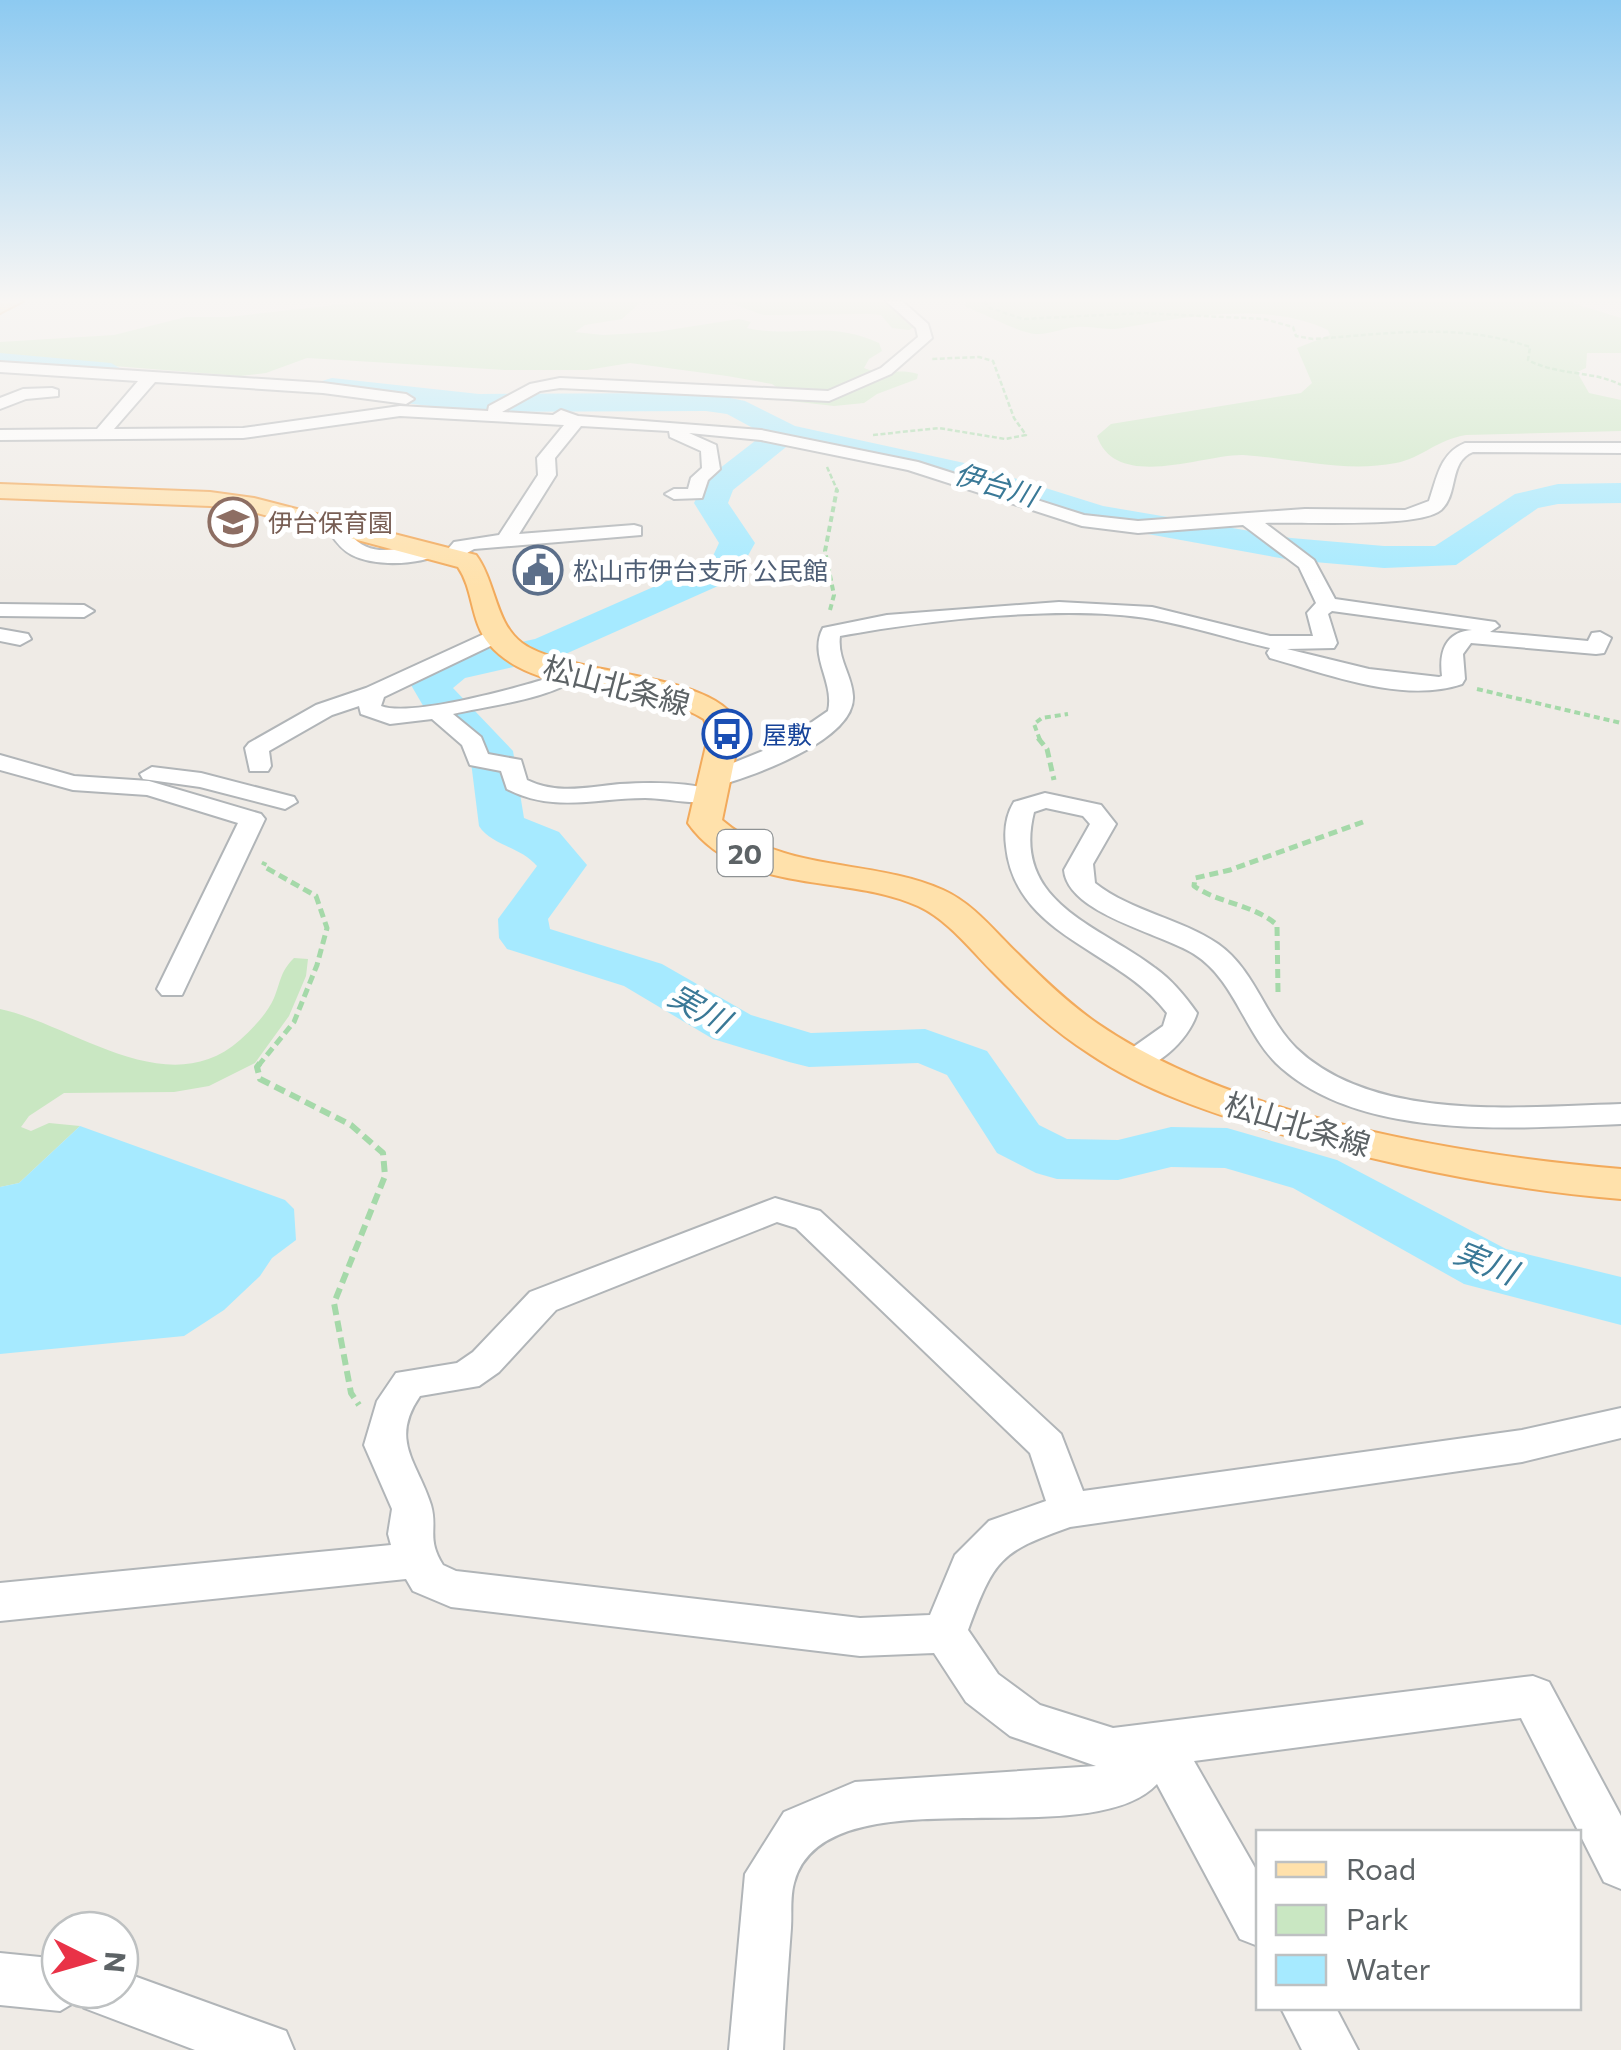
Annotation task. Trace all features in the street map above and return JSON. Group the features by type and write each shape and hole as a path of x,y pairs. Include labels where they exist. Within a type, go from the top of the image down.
{"main road":[{"path":"0,491 210,499 254,505 444,552 476,570 488,623 496,635"},
{"name":"松山北条線","path":"496,635 533,662 570,674 654,689 716,712 724,727 723,744 708,788 705,823 720,840 748,854 813,873 904,886 936,900 961,918 1048,1004 1133,1062 1214,1098 1401,1154 1462,1166 1621,1184"}],"street":[{"path":"102,434 134,397"},
{"path":"415,397 503,405 576,421"},
{"path":"503,405 518,397"},
{"path":"0,435 265,432 400,411 670,426 761,435 825,447 937,472 1096,524 1153,527 1304,515 1405,516 1427,512 1437,504 1451,461 1458,452 1471,447 1621,448"},
{"path":"505,541 544,480 546,458 576,421"},
{"path":"670,426 668,430 710,449 710,469 700,478 696,494 674,494"},
{"path":"1250,521 1307,564 1328,604"},
{"path":"444,552 505,541 634,531"},
{"path":"1326,643 1317,613 1328,604 1606,641 1621,653"},
{"path":"447,710 473,742 478,760 512,765 516,784 546,798 708,788 815,736 838,719 842,702 825,653 830,632 886,622 1113,609 1152,613 1270,642 1326,643 1354,658 1366,674"},
{"path":"0,610 84,611"},
{"path":"1194,626 1206,634 1405,682 1450,683 1454,679 1450,654 1456,642 1466,636 1606,641"},
{"path":"259,766 258,748 324,710 374,693 496,635"},
{"path":"374,693 370,710 376,714 412,718 551,684 570,674"},
{"path":"0,762 73,783 149,788 252,819 172,990"},
{"path":"32,771 201,780 286,802"},
{"path":"1133,1062 1178,1030 1182,1013 1172,994 1151,975 1087,938 1044,904 1026,883 1016,825 1023,807 1055,801 1092,810 1102,824 1098,840 1080,862 1078,877 1089,894 1189,937 1226,963 1294,1064 1343,1090 1378,1102 1460,1116 1621,1114"},
{"path":"946,1633 860,1637 451,1589 428,1578 409,1534 412,1509 384,1445 396,1401 409,1382 466,1376 486,1362 543,1301 775,1210 808,1219 1048,1446 1068,1510"},
{"path":"946,1633 970,1568 1004,1533 1068,1510 1522,1446 1621,1422"},
{"path":"0,1602 417,1560"},
{"path":"946,1633 982,1688 1026,1721 1112,1750 1533,1696 1621,1865"},
{"path":"1160,1746 1256,1917"},
{"path":"756,2050 770,1874 801,1828 855,1805 930,1797 1088,1790 1128,1781 1160,1746"},
{"path":"0,1979 40,1983"},
{"path":"140,2004 267,2050"},
{"path":"1308,2010 1330,2050"}],"path":[{"path":"871,435 939,428 1004,439 1026,435 1016,427 1006,397"},
{"path":"825,447 825,462 838,491 825,551 834,595 832,606 810,637 812,645 825,653"},
{"path":"1450,683 1621,723"},
{"path":"1055,801 1057,789 1047,749 1035,733 1034,724 1042,718 1068,714"},
{"path":"286,802 263,866 316,896 327,928 294,1022 257,1067 260,1079 350,1125 383,1154 386,1176 334,1304 351,1393 384,1445"},
{"path":"1269,1031 1278,1025 1277,925 1258,911 1204,894 1194,886 1195,878 1230,870 1364,822"}],"green space":[{"path":"719,397 873,397 864,403 834,406"},
{"path":"1279,397 1606,397 1621,400 1621,431 1466,435 1405,461 1377,466 1338,466 1243,455 1141,466 1122,462 1107,453 1097,436 1111,424"},
{"path":"294,958 308,959 306,976 289,1016 255,1063 209,1086 174,1092 64,1093 29,1116 21,1127 31,1131 49,1123 80,1126 19,1183 0,1187 0,1009 121,1054 152,1063 183,1064 212,1058 240,1040 268,1010 283,972"}],"water":[{"path":"80,1126 285,1200 294,1209 296,1240 272,1258 260,1276 224,1310 184,1336 0,1354 0,1187 19,1183"}],"waterway":[{"name":"伊台川","path":"421,397 479,403 706,402 735,407 785,433"},
{"name":"伊台川","path":"785,433 958,471 1098,515 1291,549 1384,557 1443,557 1527,501 1558,494 1621,493"},
{"name":"実川","path":"785,433 718,486 711,503 737,543 727,562 705,578 547,648 451,669 431,685 440,700 491,751 502,826 542,842 563,865 523,919 525,938 643,975 732,1027 809,1050 925,1046 967,1063 1018,1139 1057,1159 1118,1160 1171,1147 1227,1148 1315,1174 1487,1268 1621,1301"}],"place":[{"name":"伊台保育園","path":"233,522"},
{"name":"松山市伊台支所 公民館","path":"538,570"},
{"name":"屋敷","path":"727,734"}]}
